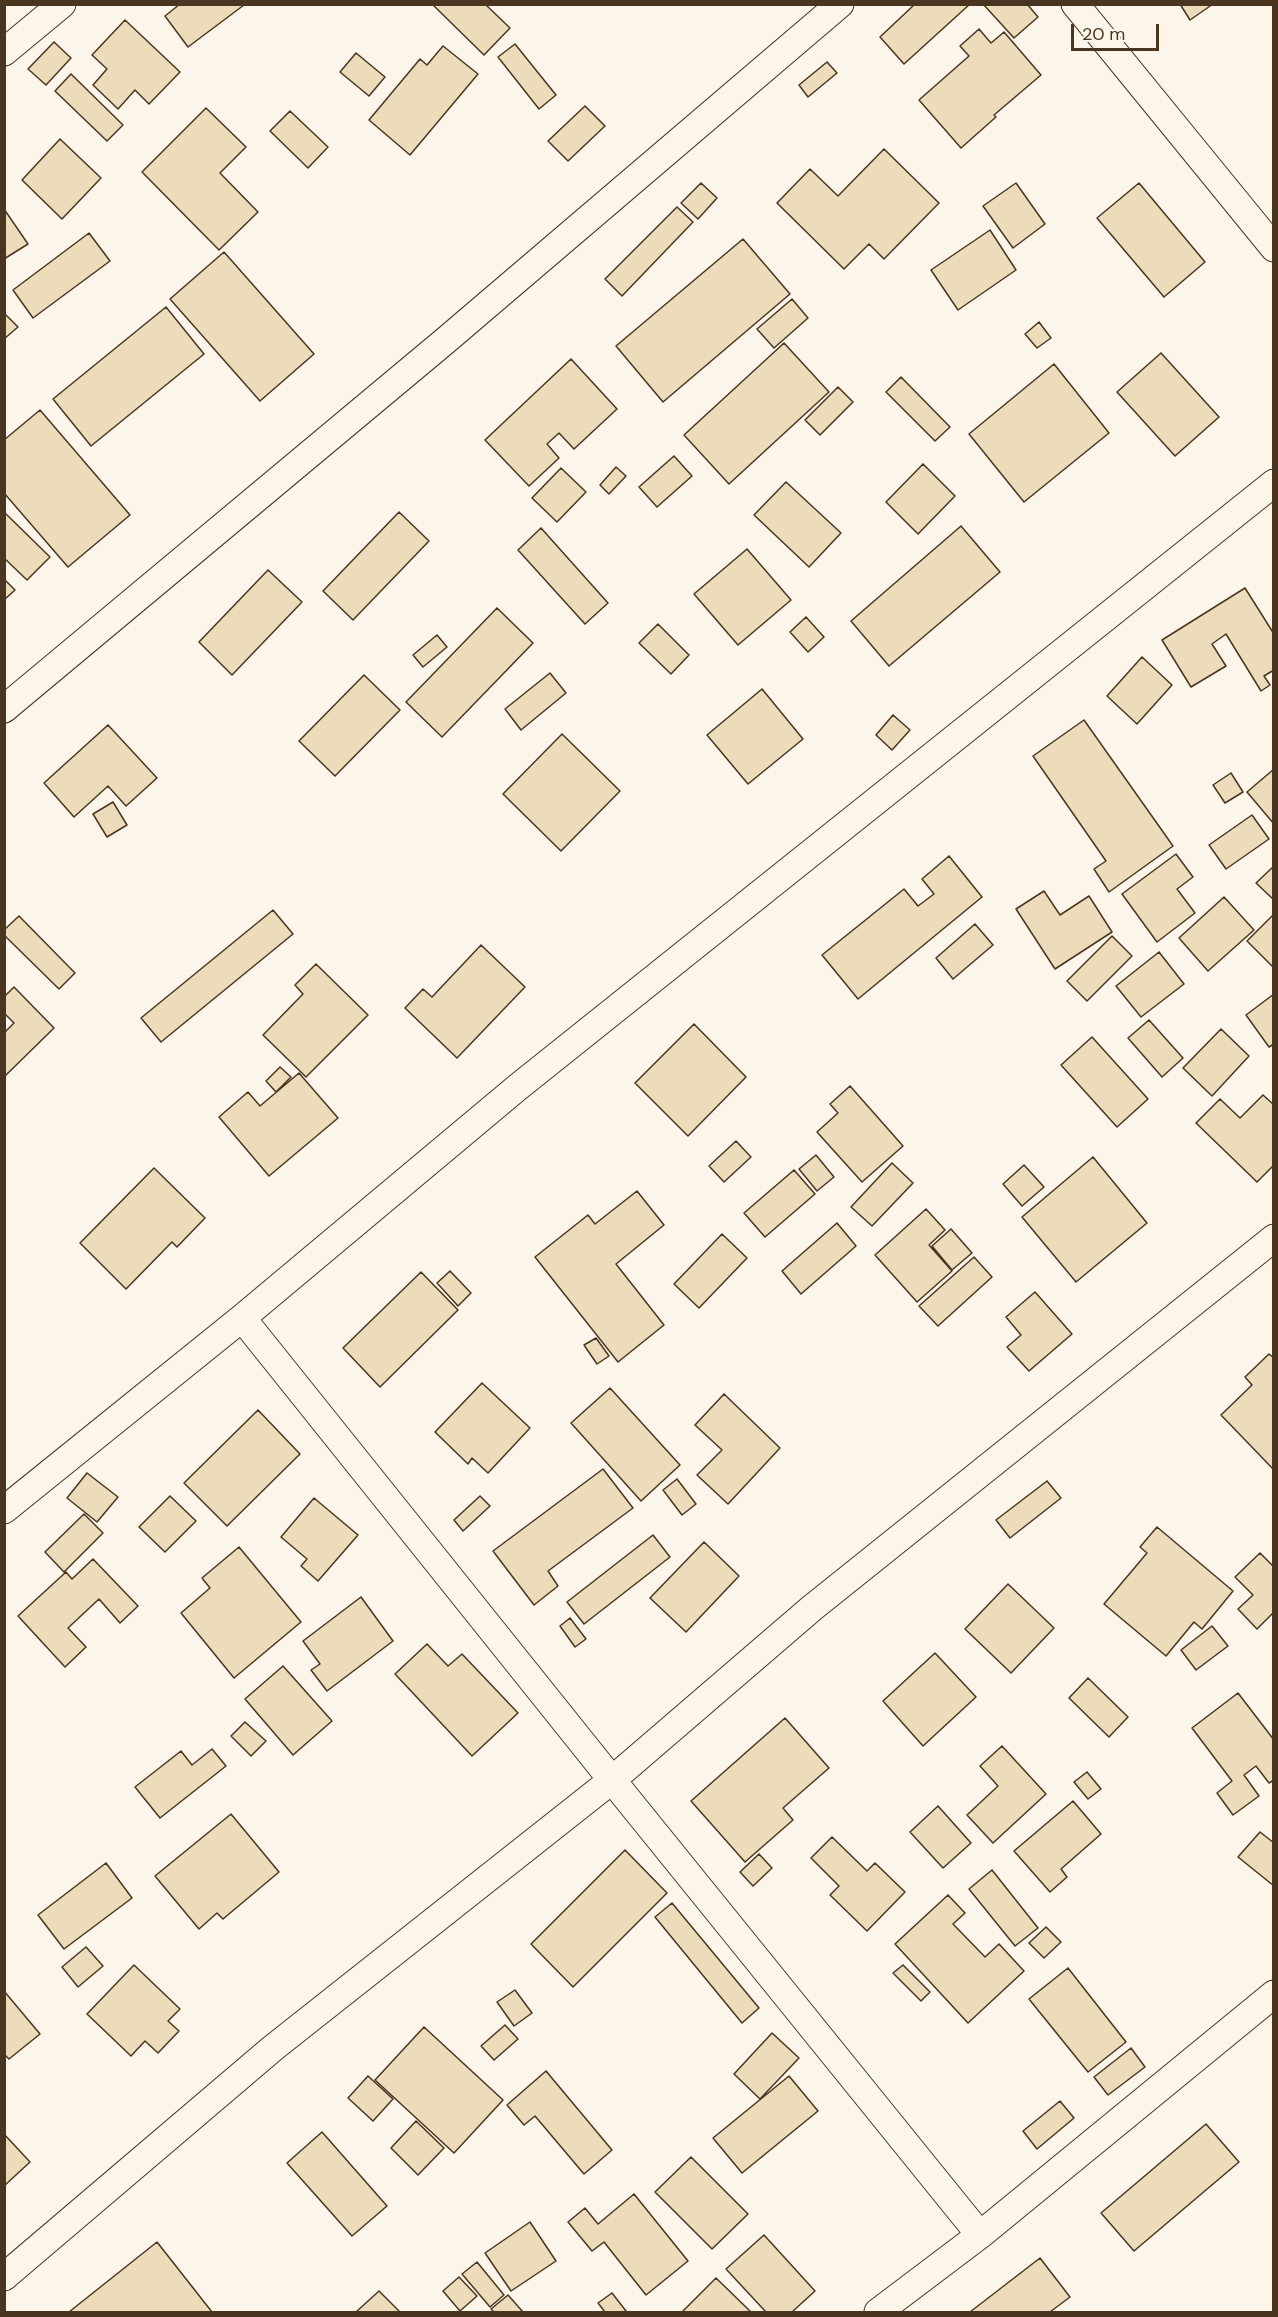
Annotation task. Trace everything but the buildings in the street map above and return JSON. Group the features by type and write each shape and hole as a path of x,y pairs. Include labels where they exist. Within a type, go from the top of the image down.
{"street":[{"path":"4,52 62,4"},
{"path":"4,709 445,341 840,4"},
{"path":"1075,4 1274,248"},
{"path":"4,1510 242,1318 518,1088 1274,483"},
{"path":"4,2277 273,2048 612,1780 822,1600 1274,1238"},
{"path":"242,1318 980,2235"},
{"path":"878,2313 980,2235 1274,1994"}]}
